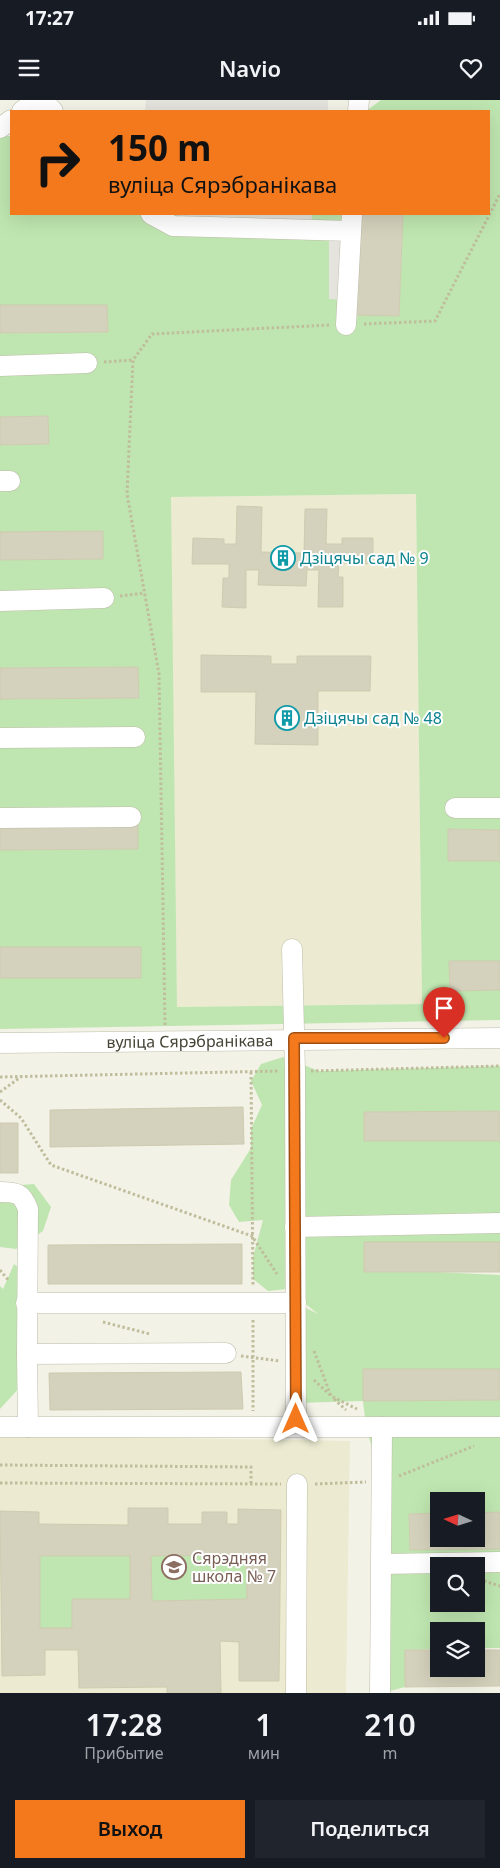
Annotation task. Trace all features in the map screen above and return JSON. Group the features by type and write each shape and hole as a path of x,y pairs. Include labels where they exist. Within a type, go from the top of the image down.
{"street":[{"path":"23,110 37,100"},
{"path":"42,100 52,110"},
{"path":"153,215 173,226 352,222 346,325"},
{"path":"0,366 87,363"},
{"path":"0,601 104,598"},
{"path":"0,738 136,737"},
{"path":"455,808 500,808"},
{"path":"0,818 131,817"},
{"path":"292,949 295,1071 296,1427"},
{"name":"вуліца Сярэбранікава","path":"0,1043 294,1038 500,1038"},
{"path":"0,1192 14,1192 24,1198 28,1209 26,1303 28,1428"},
{"path":"296,1226 500,1223"},
{"path":"26,1303 296,1302"},
{"path":"27,1354 226,1353"},
{"path":"0,1427 500,1427"},
{"path":"380,1693 382,1564 374,1482 382,1427"},
{"path":"296,1693 297,1484"},
{"path":"382,1564 500,1562"}],"path":[{"path":"490,214 500,194"},
{"path":"165,1026 159,674 127,494 133,360 152,334 435,321 489,215"},
{"path":"87,363 133,360"},
{"path":"104,598 145,593"},
{"path":"0,1076 500,1066"},
{"path":"251,1072 253,1419"},
{"path":"0,1092 22,1076"},
{"path":"0,1100 21,1118 51,1165 252,1236 296,1302"},
{"path":"312,1345 331,1396 364,1412"},
{"path":"0,1483 297,1484 374,1482 482,1443"},
{"path":"0,1465 251,1467 251,1484"},
{"path":"485,1581 500,1586"}],"shaded area":[{"path":"146,100 328,100 328,110 145,110"},
{"path":"177,215 312,215 311,226"},
{"path":"329,239 347,239 346,300 329,299"},
{"path":"416,494 422,1004 177,1007 170,497"},
{"name":"Сярэдняя школа № 7","path":"0,1435 350,1441 346,1693 0,1693"}],"green space":[{"path":"381,100 500,100 500,830 448,829 448,860 500,861 500,961 449,962 450,991 500,990 500,1020 0,1029 0,978 141,978 140,947 0,947 0,850 138,849 0,820 0,699 139,698 138,667 0,668 0,445 49,444 48,416 0,417 0,333 108,332 107,305 0,305 0,136 10,136 10,215 359,215 356,315 399,316 403,215 490,215 490,110 367,110","holes":["416,494 422,1004 177,1007 171,497"]},
{"path":"283,1057 319,1071 500,1066 500,1111 364,1112 364,1141 500,1141 500,1242 364,1243 364,1272 437,1272 500,1275 500,1369 363,1369 363,1401 296,1403 296,1303 318,1314 287,1289 268,1291 253,1279 253,1257 263,1220 239,1222 229,1205 231,1180 251,1148 251,1129 262,1105 251,1081 261,1064"},
{"path":"34,1184 51,1207 43,1231 16,1249 0,1247 0,1199 4,1203 21,1185"},
{"path":"14,1264 36,1282 20,1387 0,1409 0,1286 3,1289"},
{"path":"500,1400 500,1512 485,1513 485,1492 430,1492 430,1513 409,1514 410,1550 500,1549 500,1648 485,1648 485,1622 430,1622 430,1649 405,1650 405,1687 382,1693 382,1482 366,1427 363,1401"},
{"path":"246,1555 247,1599 152,1601 151,1556"},
{"path":"40,1556 130,1556 130,1599 72,1628 40,1628"}],"building":[{"path":"359,215 403,215 399,316 356,315"},
{"path":"0,305 107,305 108,332 0,333"},
{"path":"48,416 49,444 0,445 0,417"},
{"name":"Дзіцячы сад № 9","path":"237,506 262,507 261,552 304,553 305,509 327,509 326,544 342,544 342,538 373,538 373,564 339,563 338,577 343,577 343,607 318,607 319,570 307,570 306,586 258,585 259,570 246,570 246,608 222,607 223,578 229,578 229,564 192,564 193,538 224,539 224,544 236,544"},
{"path":"103,531 103,559 0,560 0,532"},
{"name":"Дзіцячы сад № 48","path":"201,655 271,656 271,664 297,664 297,656 371,656 370,691 318,691 318,745 255,744 256,692 201,692"},
{"path":"138,667 139,698 0,699 0,668"},
{"path":"138,819 138,849 0,850 0,820"},
{"path":"448,829 500,830 500,861 448,861"},
{"path":"0,947 141,947 141,978 0,978"},
{"path":"449,961 500,961 500,990 450,991"},
{"path":"243,1107 244,1144 50,1147 50,1110"},
{"path":"500,1111 500,1141 364,1141 364,1112"},
{"path":"0,1123 18,1123 18,1173 0,1173"},
{"path":"364,1242 500,1242 500,1272 364,1272"},
{"path":"242,1244 242,1284 48,1284 48,1245"},
{"path":"363,1369 500,1369 500,1400 363,1401"},
{"path":"241,1372 243,1409 50,1410 49,1373"},
{"path":"128,1508 168,1508 168,1524 202,1524 202,1512 227,1512 227,1524 238,1524 238,1509 281,1510 279,1681 239,1681 239,1642 220,1641 221,1693 167,1693 167,1687 79,1688 78,1650 45,1650 45,1675 2,1676 0,1511 39,1512 39,1524 128,1525","holes":["246,1555 247,1599 152,1601 151,1556","40,1556 130,1556 130,1599 72,1599 72,1628 40,1628"]},
{"path":"500,1512 500,1549 410,1550 409,1514 430,1513 430,1548 485,1548 485,1513"},
{"path":"405,1650 430,1650 430,1677 485,1677 485,1650 500,1650 500,1686 405,1687"}],"place":[{"name":"Дзіцячы сад № 9","path":"283,558"},
{"name":"Дзіцячы сад № 48","path":"287,718"},
{"name":"Сярэдняя школа № 7","path":"174,1567"}],"route":[{"path":"296,1419 294,1038 444,1038"}]}
